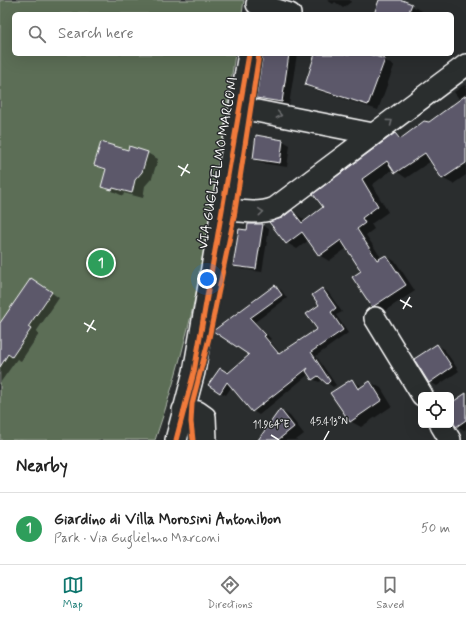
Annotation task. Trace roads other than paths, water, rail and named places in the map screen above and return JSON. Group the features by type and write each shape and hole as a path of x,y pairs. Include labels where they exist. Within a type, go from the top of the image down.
{"street":[{"path":"257,6 282,12"},
{"name":"VIA GUGLIELMO MARCONI","path":"176,440 194,372 241,108 249,56"},
{"path":"222,209 256,212 275,208 466,65"},
{"path":"241,108 373,134"},
{"path":"375,318 420,392"},
{"path":"183,410 198,412 205,417 206,440"},
{"path":"443,428 450,440"}],"place":[{"name":"Giardino di Villa Morosini Antonibon","path":"101,263"}]}
